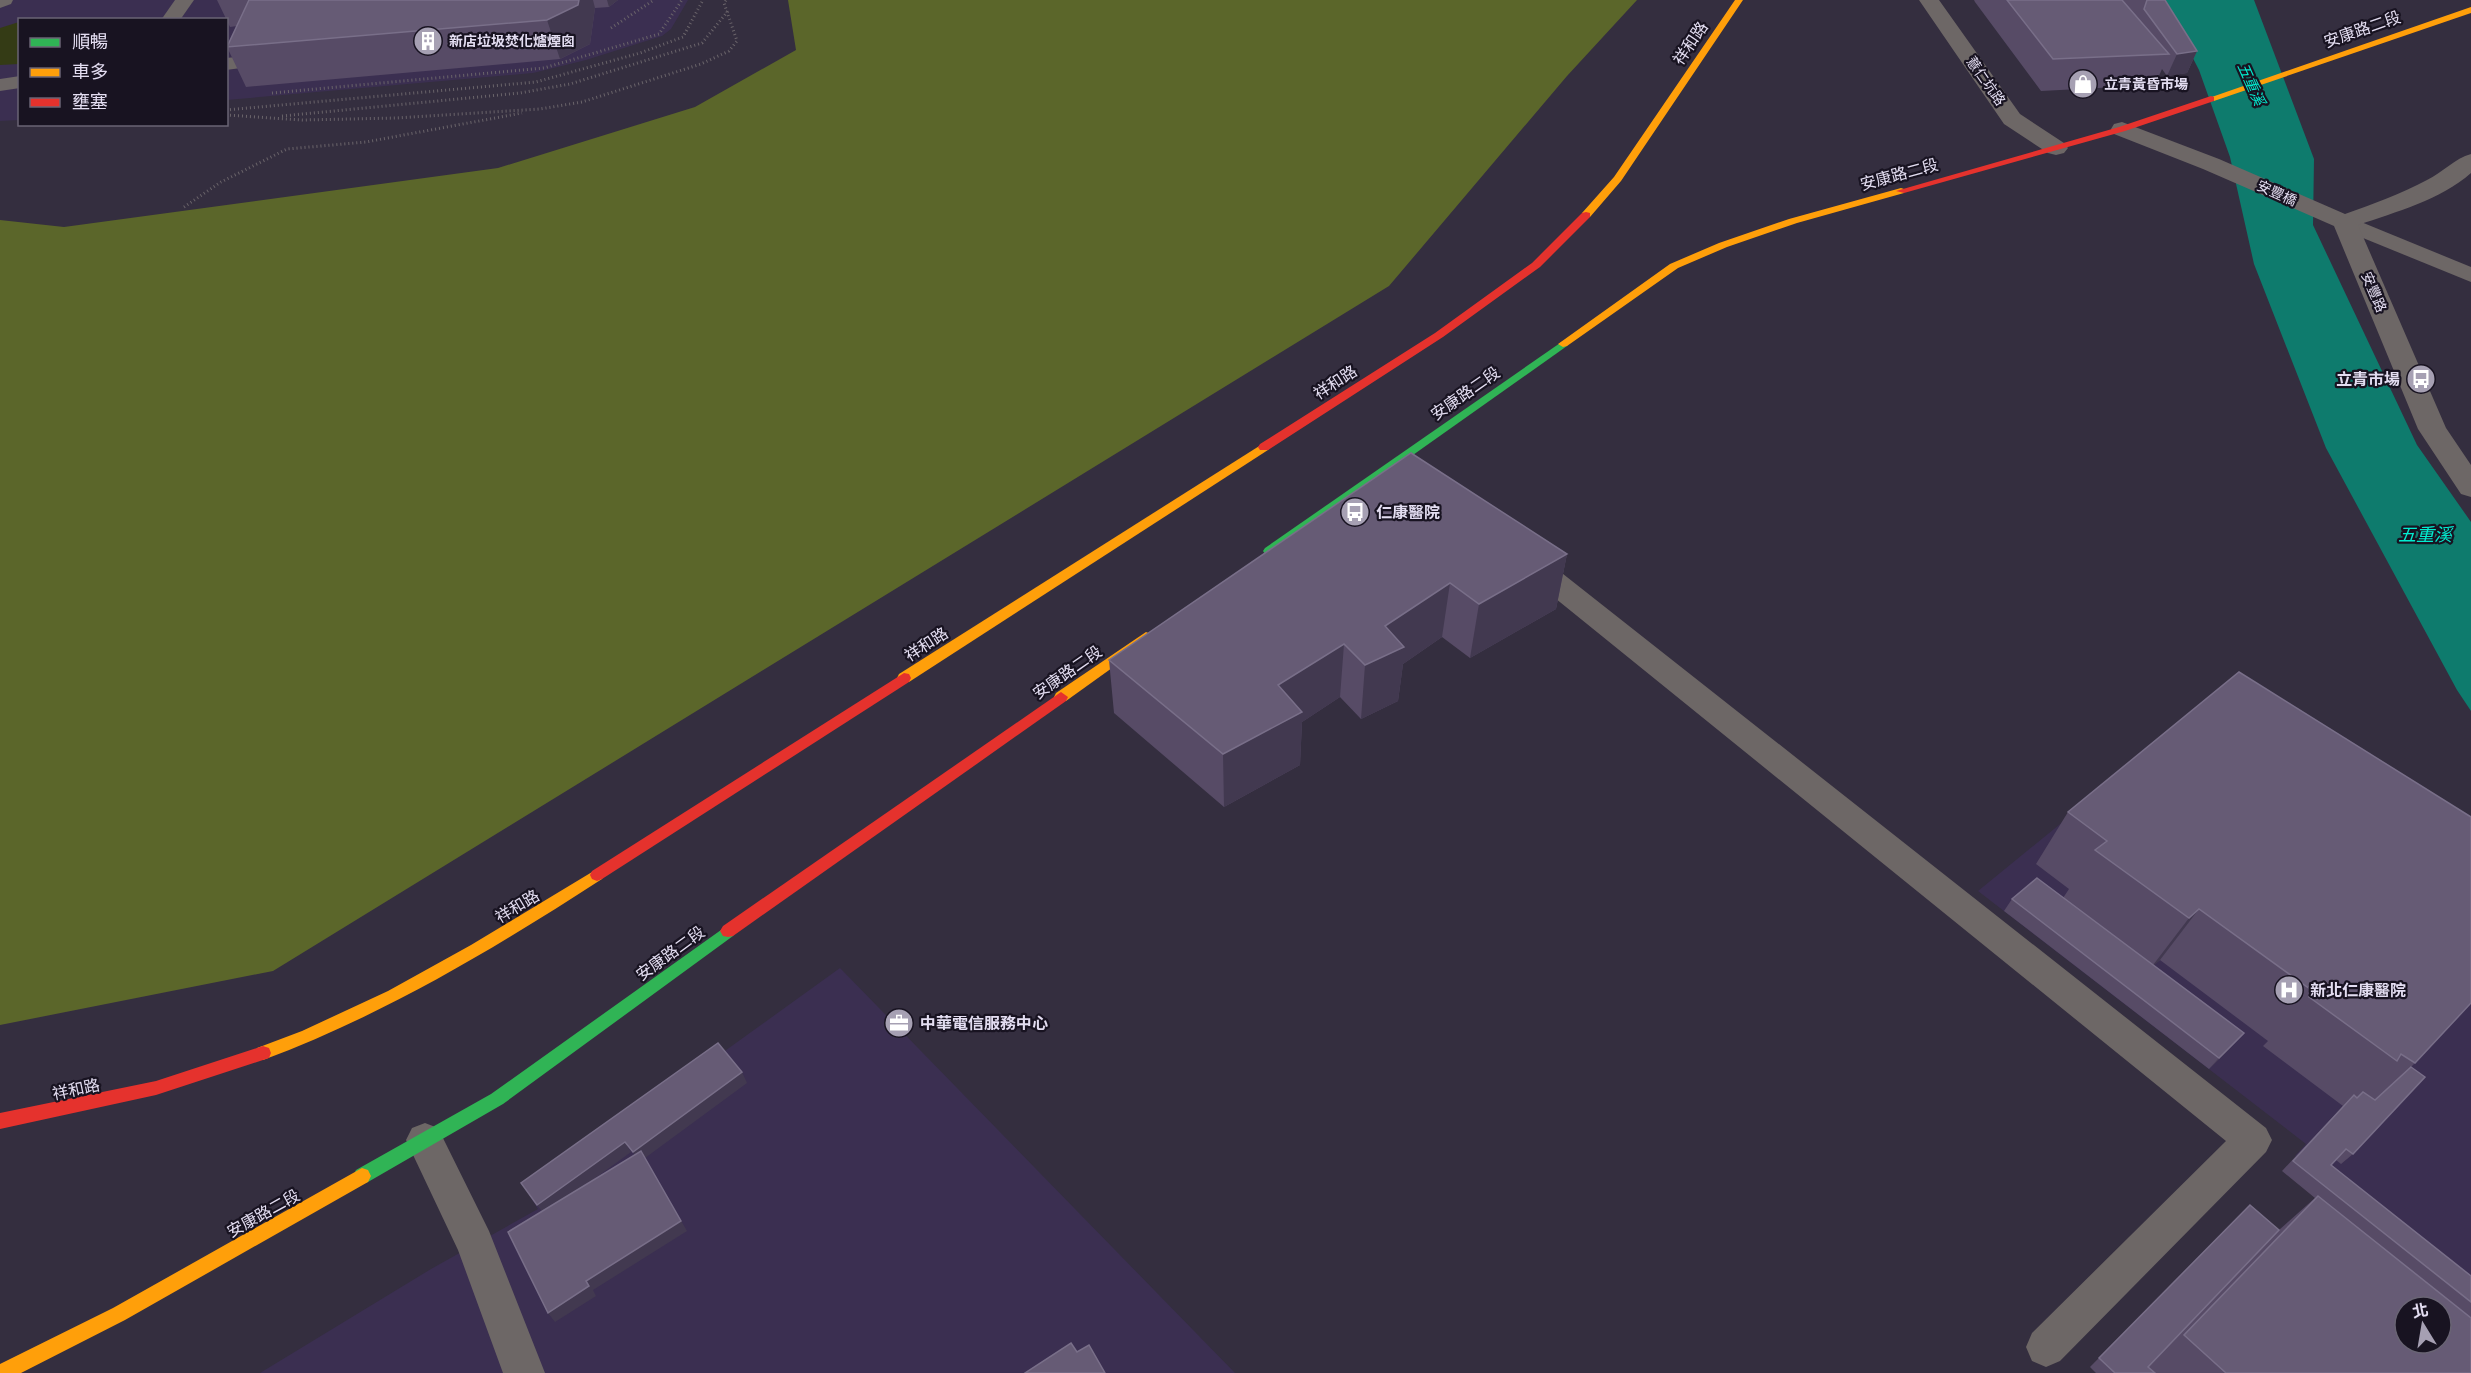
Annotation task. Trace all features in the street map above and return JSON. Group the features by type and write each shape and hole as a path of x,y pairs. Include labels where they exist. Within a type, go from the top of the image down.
{"main road":[{"name":"祥和路","path":"0,1121 179,1082 264,1053 360,1013 450,965 536,914 1439,335 1536,265 1596,206 1618,179 1739,0"},
{"name":"安康路二段","path":"1255,561 1674,266 1723,245 1793,220 2122,129 2206,98 2471,10"},
{"name":"安康路二段","path":"1,1373 119,1314 497,1099 789,887 1158,629"}],"street":[{"name":"薏仁坑路","path":"1929,0 2012,119 2056,148"},
{"name":"安豐橋","path":"2122,129 2211,164 2344,222"},
{"path":"2344,222 2425,190 2468,167"},
{"name":"安豐路","path":"2344,222 2432,429 2471,487"}],"lane":[{"path":"158,0 165,10 164,18"},
{"path":"172,18 185,0"},
{"path":"228,64 256,61"},
{"path":"0,85 18,82"},
{"path":"2344,222 2471,275"},
{"path":"1400,459 1428,482"},
{"path":"1503,542 2253,1140 2046,1347"},
{"path":"425,1140 475,1244 524,1373"}],"path":[{"path":"611,28 654,0"},
{"path":"265,93 506,73 555,65 658,34 682,0"},
{"path":"228,110 506,86 546,80 640,53 683,37 703,0"},
{"path":"184,207 221,182 287,149 366,142 582,102 701,64 729,51 737,41 724,3 726,0"},
{"path":"269,117 520,93 570,84 702,42 728,11"},
{"path":"228,115 302,120 396,118 540,109"}],"shaded area":[{"name":"新店垃圾焚化爐煙囪","path":"0,0 688,0 671,29 662,36 586,60 533,73 228,100 228,18 18,18 18,120 0,121"},
{"path":"788,0 1637,0 1567,76 1389,286 273,971 0,1025 0,220 64,227 498,168 695,107 796,50"},
{"path":"18,22 18,64 0,65 0,28"},
{"name":"新北仁康醫院","path":"2190,718 2471,901 2471,1296 2295,1156 2306,1144 1978,891"},
{"path":"840,968 1235,1373 260,1373 431,1269 538,1209 528,1193"}],"water":[{"name":"五重溪","path":"2163,0 2254,0 2314,159 2313,225 2417,445 2471,522 2471,711 2457,690 2326,448 2254,264 2230,157 2199,70"}],"building":[{"path":"249,0 579,0 578,5 547,20 228,47"},
{"path":"2007,0 2122,0 2169,54 2053,59"},
{"path":"2147,0 2165,0 2197,51 2177,54 2144,9"},
{"path":"1411,453 1567,554 1479,604 1450,583 1385,626 1404,647 1365,665 1344,644 1278,685 1302,712 1223,754 1109,660"},
{"path":"2239,672 2471,817 2471,1003 2415,1063 2401,1054 2397,1061 2309,997 2314,992 2199,909 2189,918 2095,850 2107,841 2068,812"},
{"path":"2037,878 2244,1033 2219,1058 2012,899"},
{"path":"718,1043 742,1072 633,1152 625,1142 537,1205 521,1183"},
{"path":"2411,1067 2425,1077 2353,1154 2346,1149 2331,1165 2471,1276 2471,1302 2293,1161 2354,1095 2357,1098 2363,1092 2375,1100"},
{"path":"641,1151 681,1221 586,1281 589,1286 548,1313 508,1232"},
{"path":"2318,1196 2442,1295 2393,1295 2393,1355 2453,1355 2453,1304 2471,1318 2471,1373 2226,1373 2184,1335"},
{"path":"2250,1205 2279,1230 2148,1367 2155,1373 2115,1373 2099,1358"},
{"path":"1071,1343 1077,1352 1089,1345 1105,1373 1025,1373"}],"traffic: fast":[{"path":"1269,551 1563,344"},
{"path":"362,1176 497,1099 728,931"}],"traffic: slow":[{"path":"1586,215 1618,179 1739,0"},
{"path":"2211,99 2471,10"},
{"path":"1563,344 1674,266 1723,245 1793,221 1901,191"},
{"path":"904,678 1264,447"},
{"path":"1061,697 1146,637"},
{"path":"263,1053 351,1016 435,973 597,875"},
{"path":"1,1373 119,1314 362,1176"}],"traffic: jam":[{"path":"1901,191 2122,129 2211,99"},
{"path":"1264,447 1439,335 1536,265 1586,215"},
{"path":"597,875 904,678"},
{"path":"728,931 1061,697"},
{"path":"0,1121 156,1088 263,1053"}],"place":[{"name":"新店垃圾焚化爐煙囪","path":"428,41"},
{"name":"立青黃昏市場","path":"2083,84"},
{"name":"立青市場","path":"2421,379"},
{"name":"仁康醫院","path":"1355,512"},
{"name":"新北仁康醫院","path":"2289,990"},
{"name":"中華電信服務中心","path":"899,1023"}]}
